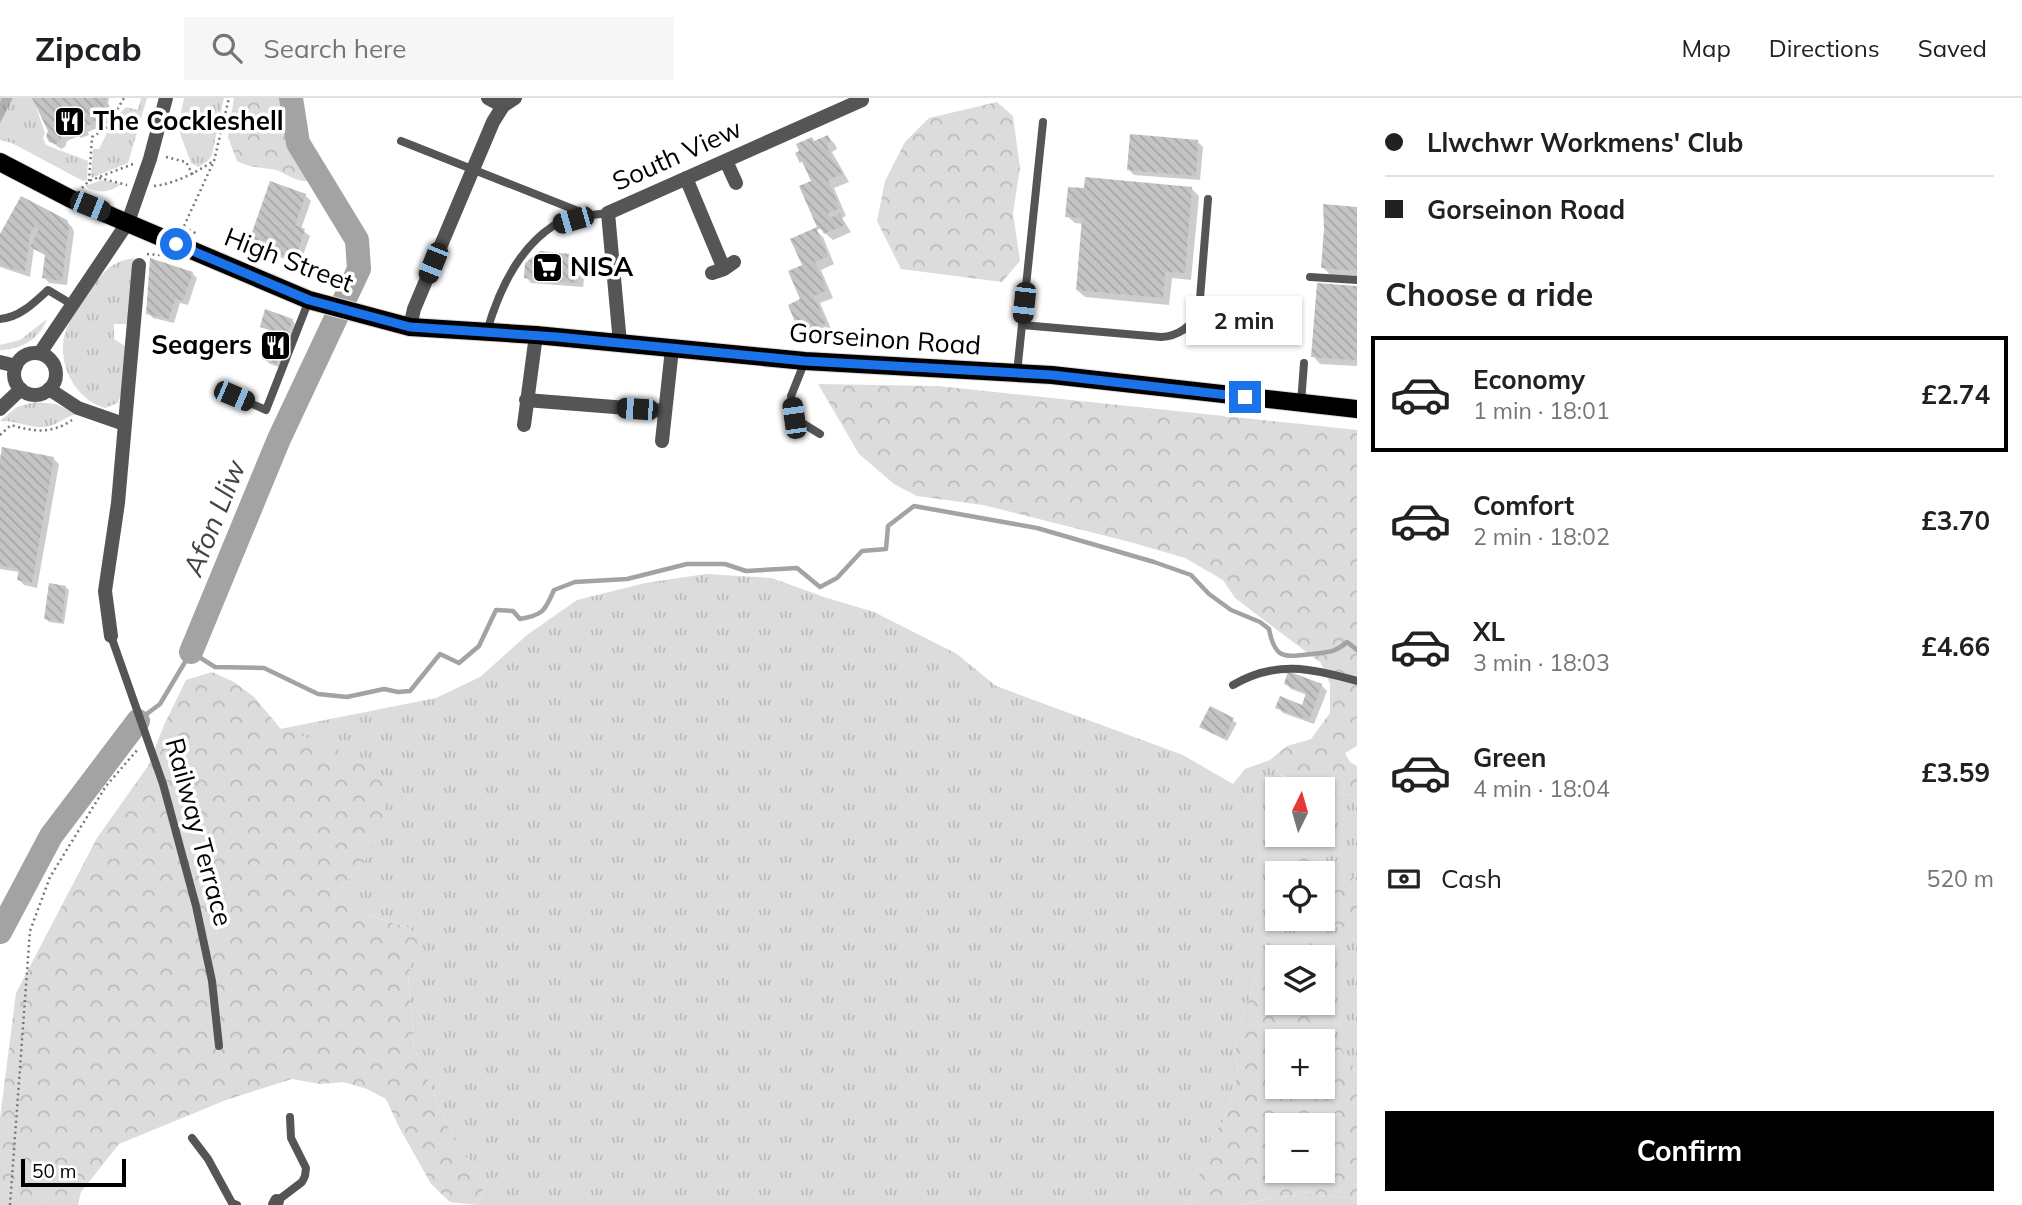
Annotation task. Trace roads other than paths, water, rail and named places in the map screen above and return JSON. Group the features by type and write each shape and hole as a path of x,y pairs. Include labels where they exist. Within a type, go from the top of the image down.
{"main road":[{"name":"High Street","path":"0,162 71,199 314,302 410,327"},
{"name":"Gorseinon Road","path":"410,327 536,335 805,361 1017,373 1357,409"}],"street":[{"path":"40,353 128,222 166,98"},
{"path":"410,327 414,309 471,170 493,122 509,102 488,98"},
{"name":"South View","path":"620,343 608,212 849,112 862,100"},
{"path":"726,161 736,183"},
{"path":"686,178 723,268"},
{"path":"111,636 105,591 118,503 139,265"},
{"path":"524,425 536,335"},
{"path":"662,441 672,349"},
{"path":"40,353 51,360 56,372 53,384 49,389 32,394 22,389 16,381 16,366 23,356 40,353"},
{"path":"0,362 16,366"},
{"path":"0,409 22,389"},
{"path":"49,389 78,408 124,424"},
{"path":"526,400 665,411"}],"lane":[{"path":"1017,373 1043,121"},
{"path":"401,141 592,215"},
{"path":"1022,326 1161,337 1173,336 1182,331 1194,322 1199,311 1208,199"},
{"path":"487,331 493,310 523,253 554,225 608,212"},
{"path":"1310,277 1357,280"},
{"path":"0,319 5,320 29,307 48,290 73,304"},
{"path":"234,396 266,410 314,302"},
{"path":"805,361 791,396 794,418 820,434"},
{"path":"1301,403 1304,363"},
{"name":"Railway Terrace","path":"111,636 163,784 196,906 212,981 219,1046"},
{"path":"1233,685 1250,676 1282,668 1318,670 1357,681"},
{"path":"276,1203 305,1177 306,1168 291,1138 290,1117"},
{"path":"192,1138 208,1159 232,1203 237,1205"}],"waterway":[{"name":"Afon Lliw","path":"191,652 279,439 359,269 357,240 298,143 291,98"},
{"path":"140,719 160,704 191,652 215,667 264,668 318,694 347,697 384,689 410,691 440,654 459,663 479,646 496,610 513,611 520,619 534,616 545,607 554,590 575,582 627,579 687,564 725,564 746,571 797,568 820,587 837,578 862,551 886,549 888,526 914,506 1037,528 1191,575 1209,594 1231,610 1260,622 1269,629 1274,646 1288,656 1327,652 1347,642 1357,650"},
{"name":"Afon Lliw","path":"0,932 51,836 138,721"}],"place":[{"name":"The Cockleshell","path":"70,121"},
{"name":"NISA","path":"547,267"},
{"name":"Seagers","path":"275,345"}]}
